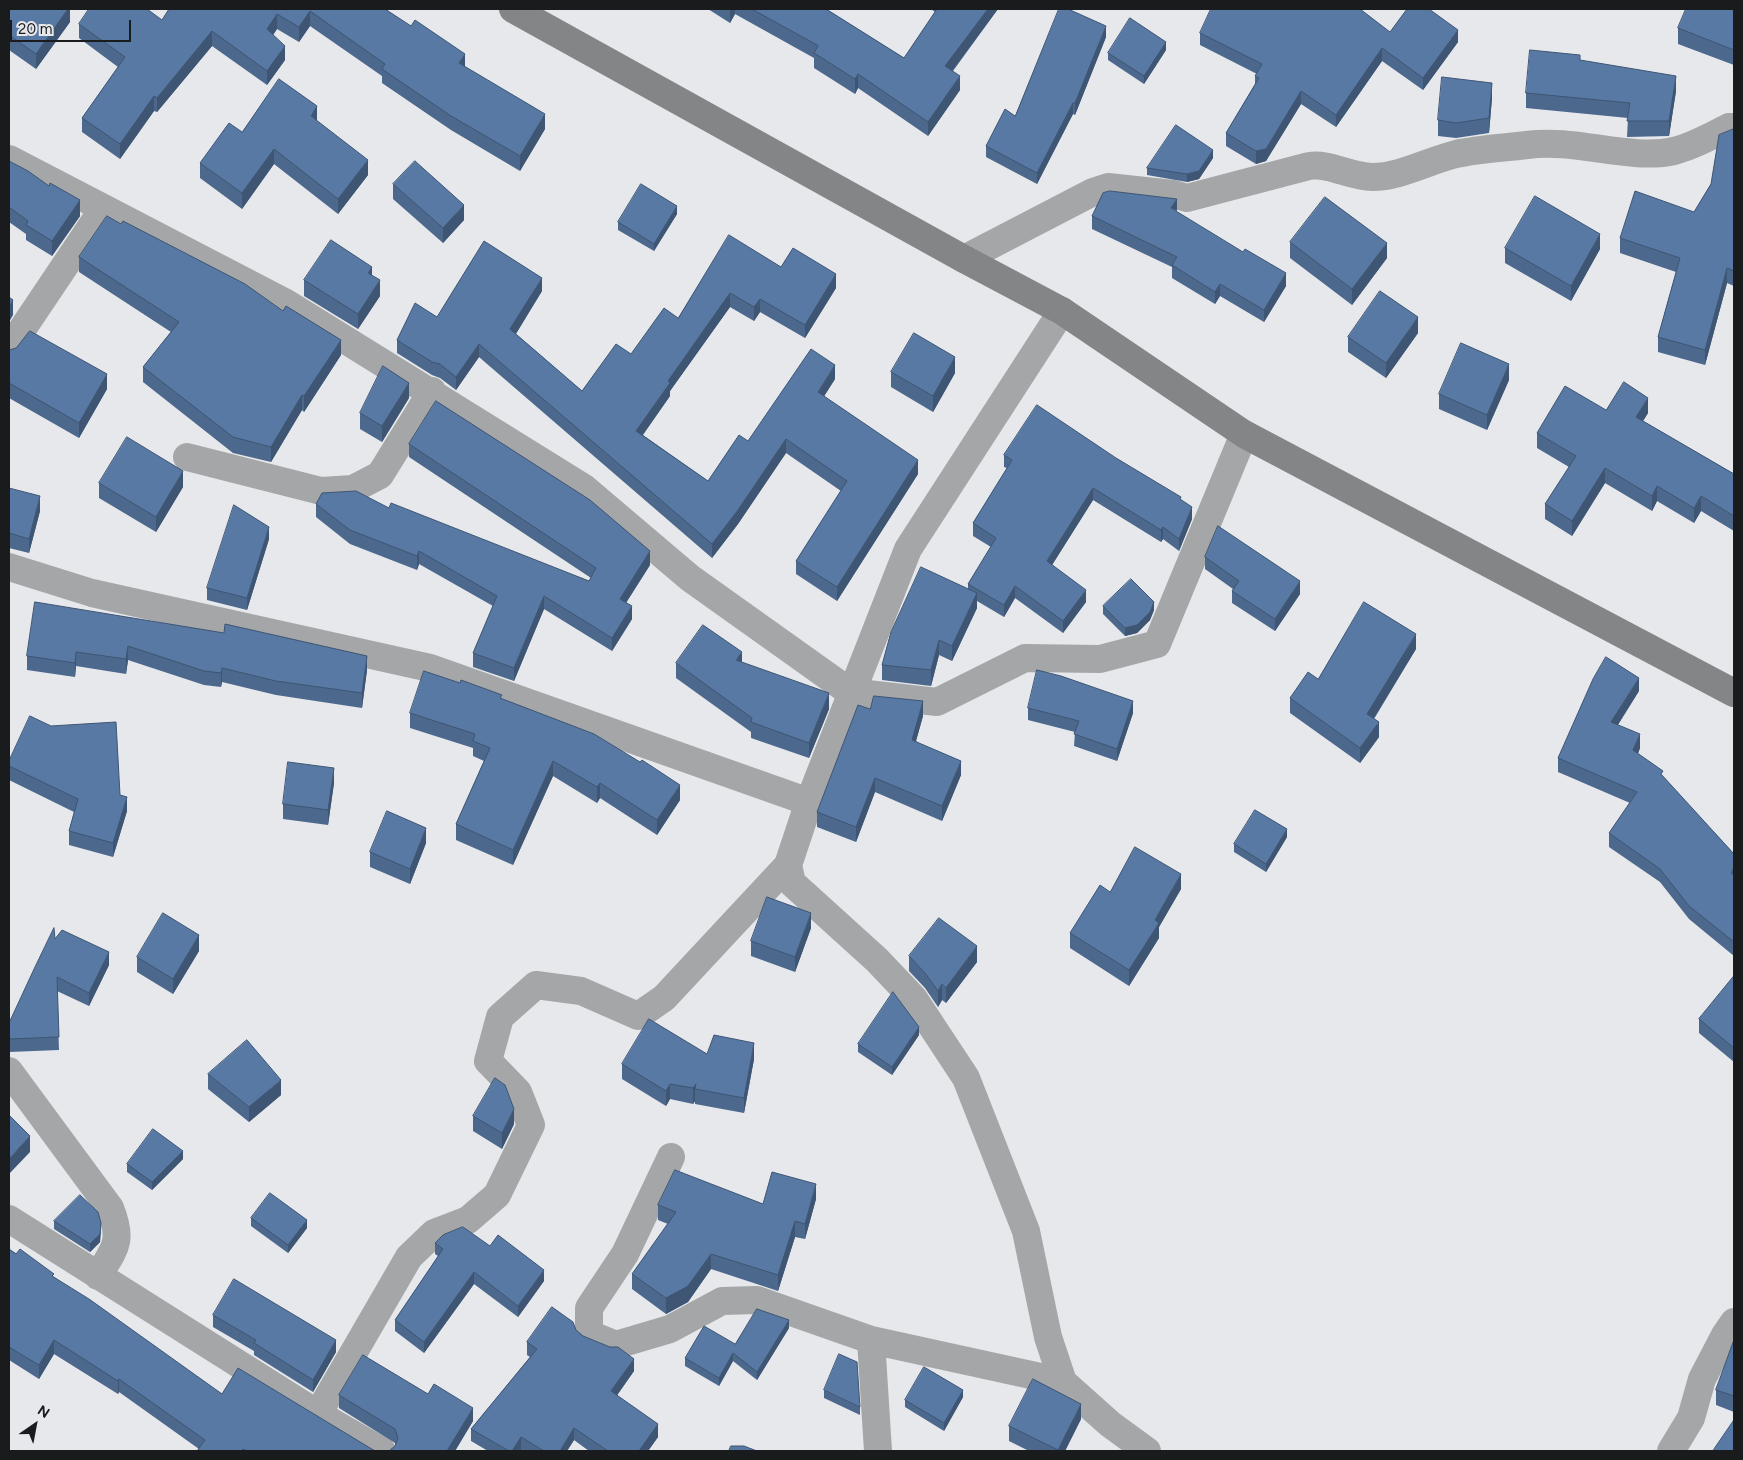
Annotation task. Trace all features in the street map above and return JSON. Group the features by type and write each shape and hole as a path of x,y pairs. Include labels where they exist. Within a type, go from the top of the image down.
{"street":[{"path":"513,9 964,259 1062,311 1244,434 1734,693"},
{"path":"964,259 1093,192 1108,187 1172,194 1187,198 1321,164 1370,177 1385,176 1456,154 1542,142 1574,143 1637,152 1672,151 1697,144 1729,127 1734,127"},
{"path":"9,159 103,209 167,239 286,303 432,391 584,488 690,578 850,692 937,702 1025,658 1100,659 1158,644 1244,434"},
{"path":"9,349 103,209"},
{"path":"318,1414 409,1257 434,1233 468,1220 496,1195 531,1125 518,1092 488,1061 500,1017 536,986 581,991 638,1016 664,998 788,865 808,802 908,549 1062,311"},
{"path":"187,457 321,491 353,489 380,475 432,391"},
{"path":"9,567 92,593 430,668 808,802"},
{"path":"788,865 792,883 877,960 914,999 966,1078 1026,1231 1048,1337 1062,1382"},
{"path":"9,1071 110,1208 118,1229 115,1250 98,1276"},
{"path":"671,1157 625,1254 589,1308 589,1334 616,1345 670,1329 722,1301 757,1300 871,1340 1062,1382 1110,1424 1147,1451"},
{"path":"9,1220 318,1414 382,1451"},
{"path":"1671,1451 1691,1418 1702,1379 1734,1322"},
{"path":"871,1340 878,1451"}],"building":[{"path":"9,9 68,9 36,54 9,35"},
{"path":"89,9 147,9 162,20 169,9 385,9 411,26 415,20 465,54 459,63 545,114 520,156 451,116 382,69 385,64 310,11 299,27 277,14 267,29 285,46 267,71 212,31 157,98 154,96 120,144 82,118 125,57 79,24"},
{"path":"752,9 826,9 904,58 937,9 988,9 945,66 960,76 928,122 858,74 855,79 814,53 818,46"},
{"path":"1059,9 1068,9 1106,26 1075,103 1073,103 1037,173 986,146 1005,109 1015,116"},
{"path":"1211,9 1360,9 1390,32 1407,9 1429,9 1458,30 1423,78 1382,48 1336,115 1301,91 1266,149 1256,151 1226,133 1259,78 1255,76 1262,64 1200,33"},
{"path":"1686,9 1734,9 1734,50 1678,28"},
{"path":"1130,18 1166,42 1144,76 1108,53"},
{"path":"1530,50 1580,55 1580,60 1676,76 1669,121 1627,121 1630,103 1526,93"},
{"path":"1442,77 1492,83 1489,118 1456,123 1438,120"},
{"path":"279,79 317,106 311,116 368,160 338,199 274,149 242,193 200,163 229,123 242,132"},
{"path":"1176,125 1213,150 1199,171 1187,174 1147,168"},
{"path":"1734,129 1734,271 1727,268 1705,350 1658,337 1680,258 1620,238 1635,191 1694,212 1711,184 1719,135"},
{"path":"9,161 28,171 49,186 50,183 80,200 52,241 26,225 28,221 9,207"},
{"path":"415,161 464,205 443,228 393,184"},
{"path":"641,184 677,206 654,244 618,222"},
{"path":"1110,191 1177,199 1171,208 1243,252 1245,249 1286,273 1264,310 1220,284 1215,292 1172,265 1177,257 1092,216 1103,193"},
{"path":"1535,196 1600,234 1571,286 1505,248"},
{"path":"1325,197 1387,243 1352,289 1290,242"},
{"path":"107,216 121,224 123,221 245,284 283,311 286,306 341,340 304,396 302,395 271,447 233,437 143,367 179,322 79,257"},
{"path":"729,235 781,267 793,248 836,274 805,325 760,299 754,307 730,293 668,381 670,383 636,431 708,481 739,435 748,441 811,349 835,365 818,392 918,460 837,587 796,561 847,481 786,439 738,510 712,544 479,344 456,377 440,364 432,362 397,340 415,303 437,317 484,241 542,278 510,329 582,391 616,344 631,354 664,308 678,318"},
{"path":"331,240 372,267 368,273 380,280 358,314 304,280"},
{"path":"1380,291 1418,317 1386,363 1348,337"},
{"path":"9,297 13,300 9,307"},
{"path":"30,331 107,374 79,423 9,383 9,350 16,348"},
{"path":"914,333 955,357 933,396 891,372"},
{"path":"1461,343 1509,364 1487,415 1439,394"},
{"path":"383,366 409,383 382,426 360,413"},
{"path":"1624,382 1648,398 1636,417 1734,474 1734,516 1701,496 1694,508 1657,486 1652,496 1605,468 1572,521 1545,504 1576,456 1537,433 1565,386 1606,410"},
{"path":"436,401 590,500 650,551 620,599 632,606 612,638 544,596 514,668 473,653 497,596 419,551 417,556 350,530 316,504 322,493 356,491 389,508 391,503 589,581 596,568 409,444"},
{"path":"1037,405 1116,458 1181,497 1180,499 1192,507 1179,539 1163,527 1161,530 1093,488 1047,561 1086,590 1063,621 1015,586 1004,605 968,584 996,538 973,523 1012,460 1004,455"},
{"path":"127,437 183,471 156,517 99,483"},
{"path":"9,488 40,496 29,539 9,533"},
{"path":"234,505 269,527 247,598 207,588"},
{"path":"1218,526 1300,581 1275,619 1232,591 1239,581 1205,557"},
{"path":"921,567 977,593 952,646 939,640 931,670 882,665 891,632"},
{"path":"1131,579 1154,602 1150,612 1137,625 1125,628 1103,606"},
{"path":"35,602 224,633 225,624 367,656 362,693 276,681 222,668 221,673 204,671 128,646 126,659 76,652 75,663 27,656"},
{"path":"1364,602 1416,634 1367,714 1379,722 1360,748 1290,698 1308,672 1318,679"},
{"path":"703,625 742,652 736,660 829,693 809,743 751,722 752,718 676,663"},
{"path":"1606,657 1639,678 1611,722 1640,734 1633,750 1663,771 1661,774 1734,854 1734,868 1731,873 1734,875 1734,942 1689,906 1660,869 1609,833 1637,792 1558,758 1593,679"},
{"path":"1037,670 1061,676 1133,701 1117,749 1074,734 1079,721 1028,708"},
{"path":"424,671 460,683 461,680 502,695 500,698 594,734 640,762 642,760 680,785 657,820 600,783 597,787 553,761 513,850 456,824 490,748 473,741 475,734 410,713"},
{"path":"874,696 923,701 912,740 961,761 942,806 875,778 856,827 817,812 858,705 870,709"},
{"path":"30,716 51,726 116,722 120,795 127,797 113,843 69,831 78,799 9,766 9,761"},
{"path":"288,762 334,768 328,810 283,804"},
{"path":"1255,810 1287,829 1266,864 1234,844"},
{"path":"387,811 426,828 410,869 370,852"},
{"path":"1135,847 1181,874 1155,920 1159,923 1129,970 1070,933 1100,885 1110,892"},
{"path":"767,897 811,913 795,957 751,941"},
{"path":"163,913 199,935 173,979 137,957"},
{"path":"939,918 977,946 946,988 942,984 938,991 909,956"},
{"path":"54,928 55,939 62,930 109,952 89,993 57,977 59,1037 9,1039 9,1023"},
{"path":"1734,976 1734,1048 1699,1019"},
{"path":"893,992 919,1027 892,1067 858,1044"},
{"path":"649,1019 707,1054 714,1035 754,1043 744,1098 695,1089 696,1084 693,1088 670,1084 666,1091 622,1064"},
{"path":"247,1040 281,1080 249,1107 208,1074"},
{"path":"495,1078 505,1085 514,1109 502,1133 473,1116"},
{"path":"9,1115 30,1136 9,1159"},
{"path":"153,1129 183,1151 152,1182 127,1164"},
{"path":"675,1170 763,1204 772,1172 816,1184 805,1224 795,1221 778,1275 711,1254 688,1286 666,1298 632,1274 676,1212 658,1205"},
{"path":"270,1193 307,1220 288,1245 251,1218"},
{"path":"80,1195 98,1212 101,1223 100,1234 90,1244 54,1221"},
{"path":"463,1227 490,1246 498,1235 544,1270 518,1306 474,1272 424,1342 395,1320 443,1249 435,1243 443,1235"},
{"path":"9,1249 16,1254 20,1249 54,1274 52,1276 89,1299 222,1394 238,1368 375,1451 247,1451 243,1449 242,1451 197,1451 205,1440 119,1379 118,1381 54,1340 39,1365 9,1347"},
{"path":"234,1279 336,1340 313,1380 254,1343 256,1340 213,1315"},
{"path":"552,1307 573,1322 576,1330 583,1336 610,1347 618,1347 634,1359 611,1391 658,1424 639,1451 608,1451 574,1428 560,1451 544,1451 521,1437 512,1451 509,1451 471,1429 537,1349 527,1342"},
{"path":"757,1309 789,1320 757,1372 733,1353 719,1378 685,1358 704,1326 735,1344"},
{"path":"1734,1340 1734,1396 1716,1390"},
{"path":"839,1354 857,1362 860,1407 824,1390"},
{"path":"363,1355 428,1394 434,1384 473,1408 447,1451 389,1451 395,1446 398,1438 395,1429 339,1395"},
{"path":"924,1367 963,1390 944,1423 905,1400"},
{"path":"1033,1379 1081,1404 1058,1450 1009,1426"},
{"path":"1734,1420 1734,1451 1713,1451 1714,1449"},
{"path":"731,1446 744,1446 757,1451 729,1451"}]}
